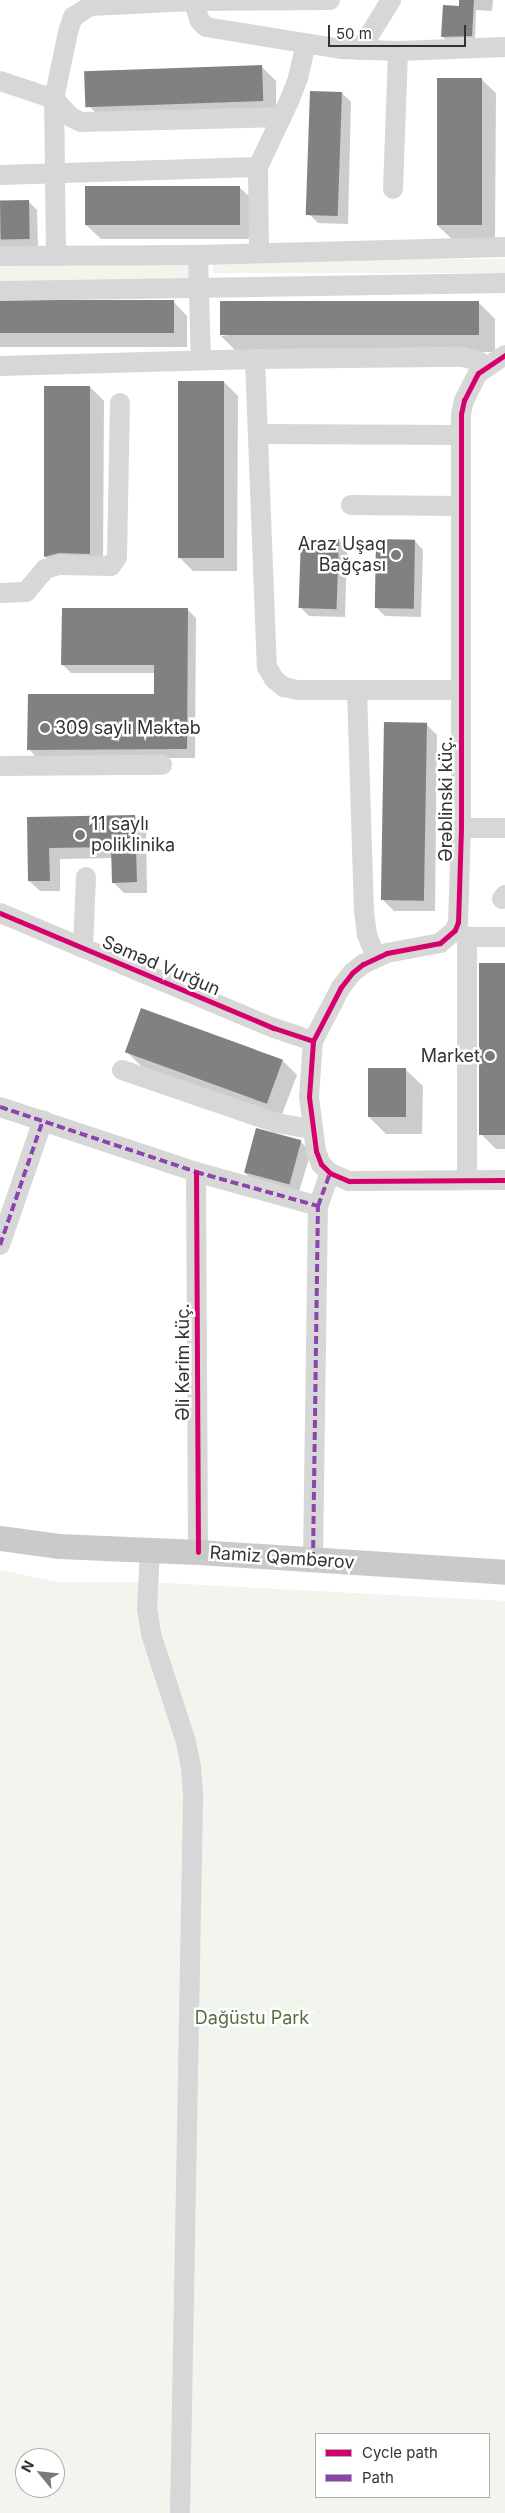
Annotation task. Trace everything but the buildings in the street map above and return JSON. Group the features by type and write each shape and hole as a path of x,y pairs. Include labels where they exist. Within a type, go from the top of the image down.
{"main road":[{"name":"Ramiz Qəmbərov","path":"0,1538 59,1546 198,1552 505,1572"}],"street":[{"path":"56,256 54,99 73,17 90,6 193,0 330,0"},
{"path":"193,0 200,21 206,27 306,43 360,50 398,51 505,47"},
{"path":"360,50 392,0"},
{"path":"259,252 258,167 298,78 306,43"},
{"path":"393,189 398,51"},
{"path":"0,81 54,99 71,117 81,122 282,117"},
{"path":"0,176 56,172 258,167"},
{"path":"0,256 198,255 505,247"},
{"path":"198,255 200,360"},
{"path":"0,291 505,283"},
{"name":"Ərəblinski küç.","path":"467,1180 459,912 461,828 461,435 464,400 471,384 486,366 505,355"},
{"path":"0,366 200,360 463,357 478,361 486,366"},
{"path":"255,359 267,666 274,679 284,688 298,690 460,690"},
{"path":"0,593 26,592 45,570 59,565 111,566 117,557 120,403"},
{"path":"258,434 461,435"},
{"path":"351,504 461,506"},
{"path":"357,690 364,911 367,934 376,957"},
{"path":"0,766 162,765"},
{"path":"461,828 505,828"},
{"path":"83,948 86,878"},
{"name":"Səməd Vurğun","path":"0,913 274,1028 313,1041"},
{"path":"505,937 461,934 440,943 376,957 363,964 341,987 313,1041 308,1097 312,1129 321,1164 330,1173 349,1181 505,1180"},
{"path":"122,1070 277,1124 312,1129"},
{"path":"0,1107 196,1172 318,1206"},
{"path":"0,1245 43,1120"},
{"name":"Əli Kərim küç.","path":"196,1172 198,1552"},
{"path":"312,1560 318,1206 330,1173"},
{"path":"150,1550 147,1608 151,1634 186,1742 191,1767 193,1799 180,2513"}],"green space":[{"path":"213,259 505,259 505,273 213,273"},
{"path":"0,265 191,265 191,283 0,283"},
{"name":"Dağüstu Park","path":"0,1570 57,1582 148,1582 505,1601 505,2513 0,2513"}],"marked path":[{"path":"0,1107 196,1172 318,1206 330,1173"},
{"path":"0,1245 43,1120"},
{"path":"313,1560 318,1206"}],"cycle path":[{"path":"505,355 478,373 464,400 461,414 461,828 458,922 455,930 440,943 387,953 363,964 352,973 341,987 313,1041 309,1097 316,1151 321,1164 330,1173 349,1181 505,1180"},
{"path":"0,913 274,1028 313,1041"},
{"path":"196,1172 198,1552"}],"place":[{"name":"Araz Uşaq Bağçası","path":"396,555"},
{"name":"309 saylı Məktəb","path":"45,728"},
{"name":"11 saylı poliklinika","path":"80,835"},
{"name":"Market","path":"490,1056"}]}
